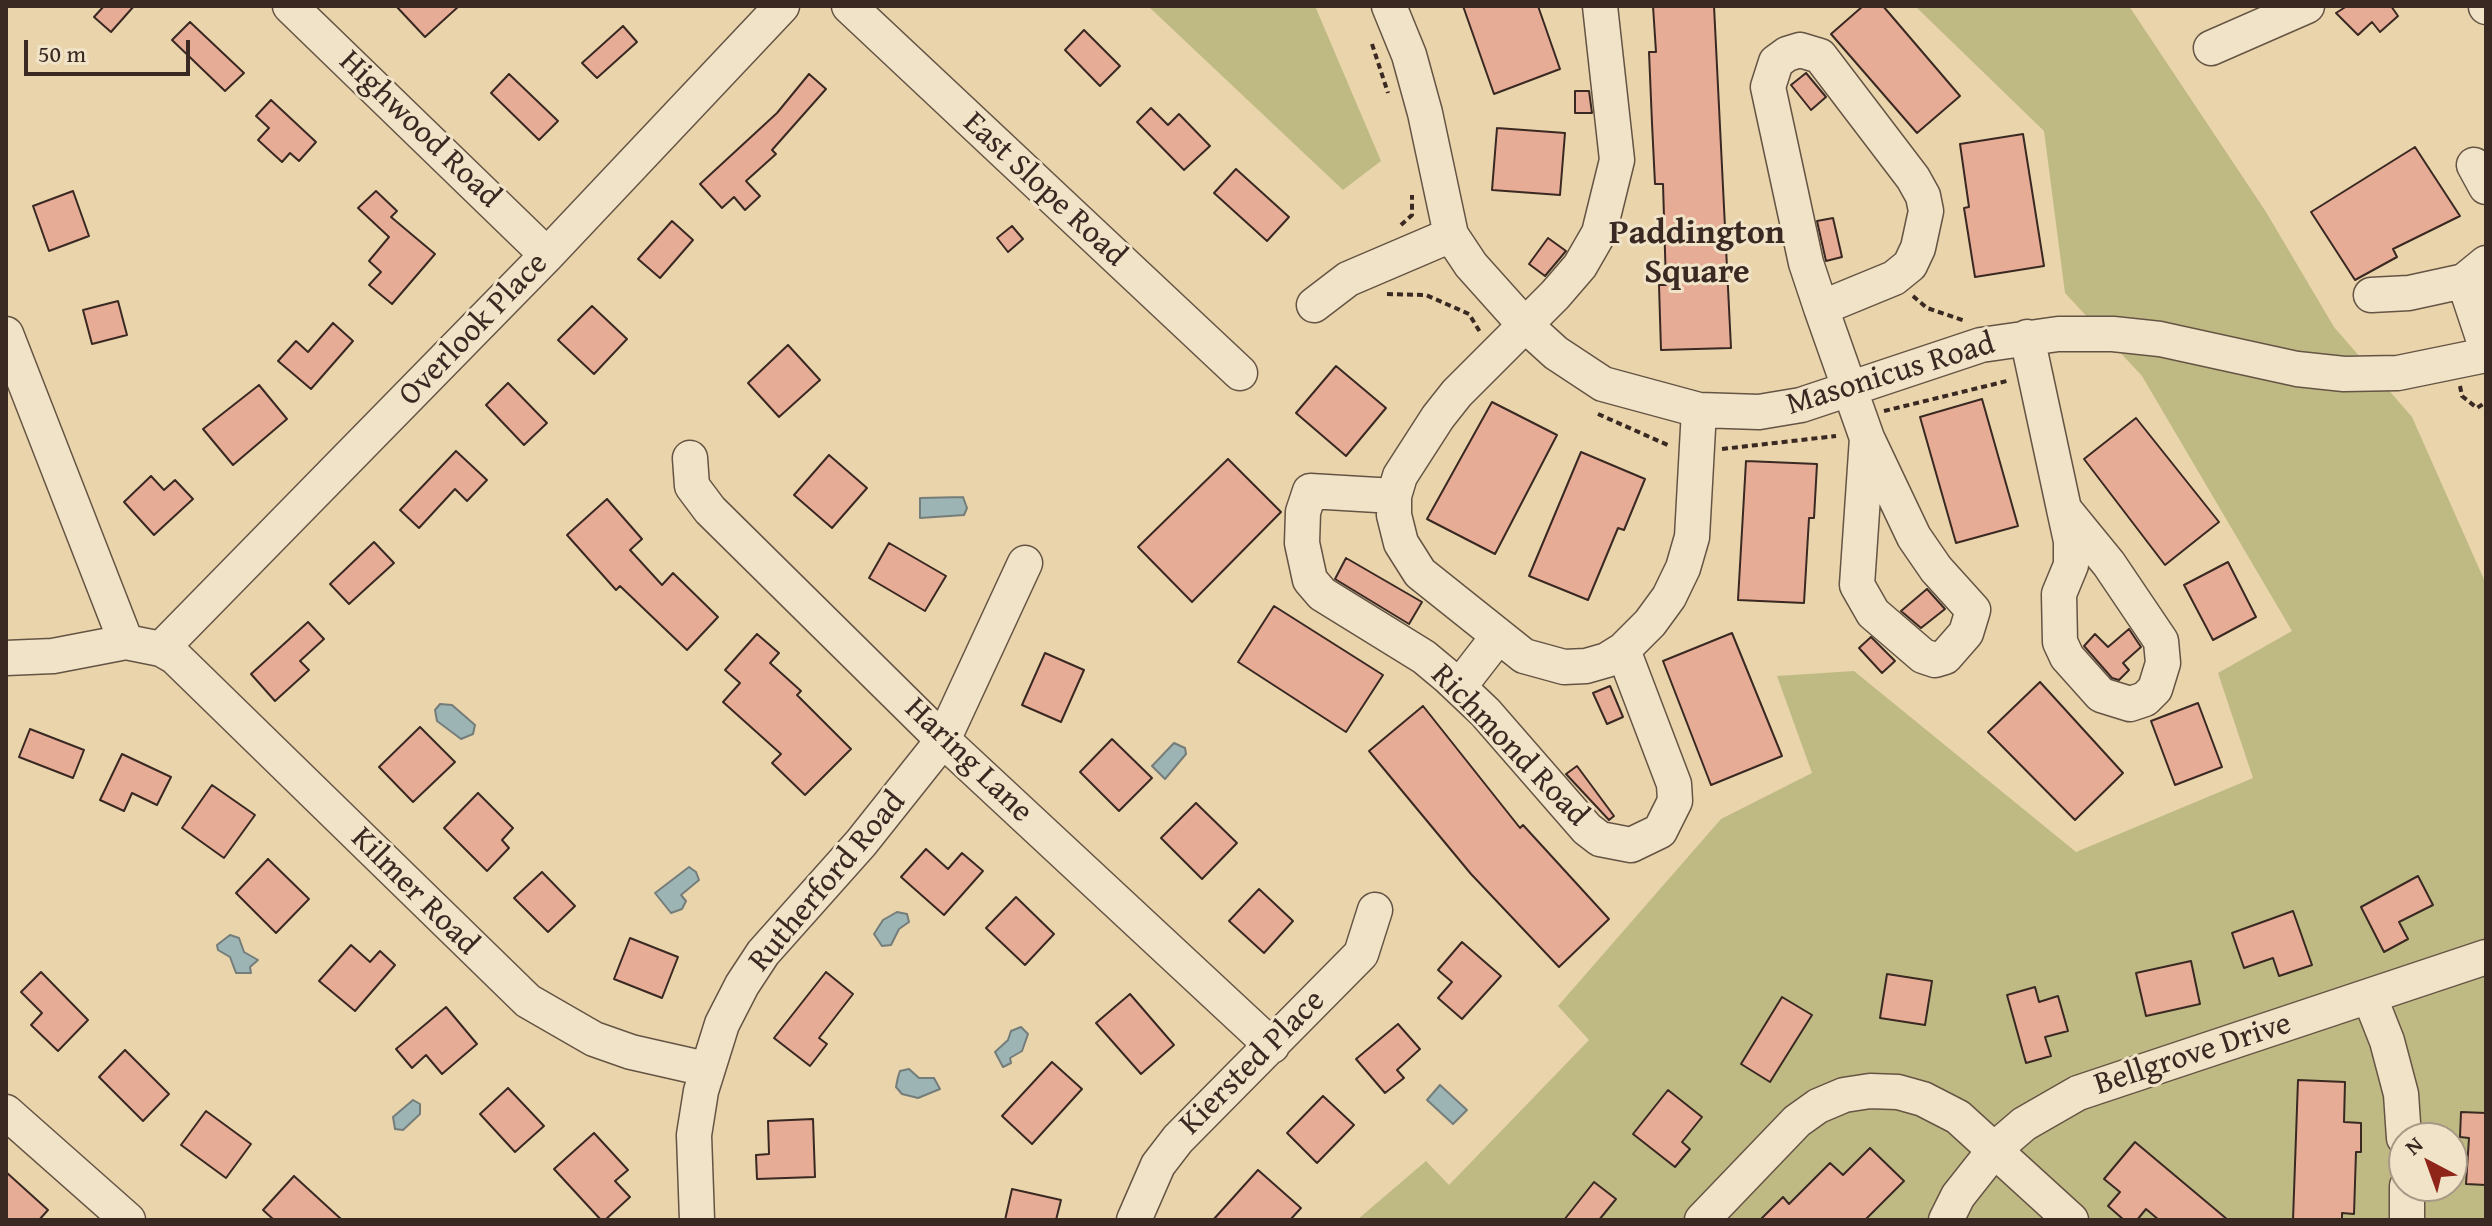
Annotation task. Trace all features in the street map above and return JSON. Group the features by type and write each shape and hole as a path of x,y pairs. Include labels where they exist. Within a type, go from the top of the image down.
{"street":[{"name":"Highwood Road","path":"290,6 547,255"},
{"name":"Overlook Place","path":"161,649 547,255 782,6"},
{"name":"East Slope Road","path":"849,6 1240,373"},
{"name":"Masonicus Road","path":"1389,6 1417,84 1451,235 1478,274 1523,323 1556,353 1603,384 1699,410 1759,412 1801,405 1935,358 2027,337 2113,334 2160,339 2297,369 2344,374 2398,373 2486,355"},
{"path":"1600,6 1617,160 1599,233 1580,266 1523,323 1438,417 1400,476 1394,496 1394,515 1401,543 1420,573 1497,638 1524,656 1564,667 1586,666 1623,650 1656,615 1683,568 1692,537 1699,410"},
{"path":"2211,48 2307,6"},
{"path":"1821,308 1894,278 1910,265 1918,248 1926,211 1923,196 1820,56 1800,50 1787,54 1770,73 1770,104 1806,263 1821,308 1851,388 1867,438 1914,537 1936,569 1973,610 1966,633 1945,657 1935,660 1923,656 1873,613 1857,585 1867,438"},
{"path":"1314,305 1348,279 1451,235"},
{"path":"2371,295 2409,293 2475,272 2486,347"},
{"path":"6,334 126,642"},
{"path":"2027,337 2064,509 2071,541 2071,565 2059,594 2060,642 2067,657 2101,695 2130,704 2145,699 2155,689 2163,663 2161,641 2109,564 2064,509"},
{"name":"Haring Lane","path":"690,458 692,486 710,510 943,740 1272,1046"},
{"name":"Richmond Road","path":"1394,496 1310,491 1303,512 1304,564 1310,580 1322,594 1424,657 1459,687 1485,712 1587,829 1600,839 1631,845 1660,831 1675,801 1674,784 1623,650"},
{"name":"Rutherford Road","path":"697,1220 694,1135 706,1069 722,1024 763,953 861,843 943,740 1025,563"},
{"path":"1459,687 1497,638"},
{"path":"6,658 53,656 126,642 161,649"},
{"name":"Kilmer Road","path":"161,649 182,664 528,1001 594,1039 631,1052 706,1069"},
{"name":"Kiersted Place","path":"1134,1220 1143,1193 1178,1139 1361,954 1375,910"},
{"name":"Bellgrove Drive","path":"1946,1220 1958,1196 1996,1148 2024,1124 2078,1093 2486,957"},
{"path":"2370,998 2387,1041 2401,1094 2403,1122"},
{"path":"1702,1220 1797,1121 1818,1106 1844,1095 1898,1092 1923,1099 1958,1117 1996,1148 2071,1220"},
{"path":"6,1112 128,1220"}],"path":[{"path":"1894,278 1927,308 1972,321"}],"shaded area":[{"path":"1148,6 1315,6 1381,161 1343,190"},
{"path":"1915,6 2129,6 2266,212 2334,327 2412,417 2486,584 2486,1220 1357,1220 1426,1161 1449,1185 1589,1040 1558,1006 1721,819 1812,773 1777,676 1854,671 2076,852 2253,778 2218,673 2292,631 2142,376 2065,293 2044,131"}],"water":[{"path":"963,497 967,508 964,515 920,518 920,498"},
{"path":"440,704 452,705 475,725 473,734 461,739 437,721 435,710"},
{"path":"1174,743 1185,748 1186,754 1165,779 1152,766"},
{"path":"689,867 696,872 699,880 681,895 686,901 682,909 671,913 655,893"},
{"path":"897,912 907,914 909,922 899,929 891,945 882,946 874,934 883,920"},
{"path":"230,935 239,938 244,952 258,960 250,967 251,973 236,973 230,957 218,950 217,945"},
{"path":"1021,1027 1028,1034 1022,1051 1003,1067 995,1052 1008,1040 1011,1031"},
{"path":"909,1069 919,1078 934,1078 940,1089 918,1098 902,1094 896,1087 898,1077 900,1071"},
{"path":"1440,1085 1467,1110 1453,1124 1427,1100"},
{"path":"413,1100 420,1104 420,1114 403,1130 395,1129 393,1117"}],"building":[{"path":"104,6 134,6 111,32 94,17"},
{"path":"396,6 459,6 425,37"},
{"path":"1463,6 1538,6 1560,69 1494,94"},
{"path":"1653,6 1714,6 1731,348 1661,350 1659,285 1666,285 1663,184 1655,184 1652,123 1649,52 1656,52"},
{"path":"1863,6 1883,6 1960,96 1917,133 1831,34"},
{"path":"2347,6 2391,6 2398,16 2380,32 2372,22 2358,35 2336,13"},
{"path":"190,22 244,73 225,91 172,40"},
{"path":"623,26 637,42 597,78 582,63"},
{"path":"1084,30 1120,66 1100,86 1065,50"},
{"path":"1806,73 1826,97 1811,110 1791,85"},
{"path":"509,74 558,121 539,140 491,93"},
{"path":"809,74 826,89 772,150 776,154 746,181 760,196 745,210 734,197 722,208 700,184 777,113"},
{"path":"1575,91 1589,91 1592,113 1575,113"},
{"path":"271,100 316,142 299,161 290,153 282,162 258,140 269,128 256,116"},
{"path":"1151,108 1168,125 1179,114 1210,146 1184,170 1137,122"},
{"path":"1497,128 1565,133 1560,195 1492,190"},
{"path":"2023,134 2044,266 1975,277 1964,208 1969,207 1960,144"},
{"path":"2415,147 2460,216 2393,249 2397,257 2355,280 2311,212"},
{"path":"1236,169 1289,217 1267,241 1214,193"},
{"path":"73,191 89,236 49,251 33,206"},
{"path":"376,191 397,211 391,217 435,254 392,304 369,285 381,272 369,261 389,237 358,208"},
{"path":"1833,218 1842,257 1826,261 1817,221"},
{"path":"672,221 693,240 660,278 638,259"},
{"path":"1012,226 1023,239 1008,252 997,238"},
{"path":"1548,238 1566,251 1545,276 1529,264"},
{"path":"118,301 127,335 92,344 83,310"},
{"path":"592,306 627,339 594,374 558,340"},
{"path":"333,323 353,341 311,389 278,361 296,341 308,352"},
{"path":"788,345 820,380 779,417 748,383"},
{"path":"1336,366 1386,408 1346,456 1296,413"},
{"path":"508,383 547,423 524,445 486,405"},
{"path":"259,385 287,419 233,465 203,429"},
{"path":"1982,399 2018,526 1956,543 1920,417"},
{"path":"1492,402 1557,435 1495,554 1427,519"},
{"path":"2136,418 2219,522 2165,565 2084,459"},
{"path":"456,451 487,480 467,501 455,489 419,528 400,510"},
{"path":"1581,452 1645,479 1624,530 1618,528 1588,600 1529,576"},
{"path":"829,455 867,488 832,528 794,495"},
{"path":"1228,459 1281,512 1192,602 1138,547"},
{"path":"1746,461 1817,464 1814,518 1809,518 1804,603 1738,600"},
{"path":"151,476 164,490 175,480 193,499 154,535 124,502"},
{"path":"607,499 642,539 630,550 662,585 673,573 718,617 687,650 620,586 616,590 567,535"},
{"path":"374,542 394,563 349,604 330,584"},
{"path":"889,543 946,576 925,611 869,578"},
{"path":"1346,558 1422,602 1409,624 1335,579"},
{"path":"2228,562 2256,617 2213,640 2184,585"},
{"path":"1927,589 1945,609 1921,628 1901,611"},
{"path":"1274,606 1383,675 1346,732 1238,662"},
{"path":"308,622 324,639 300,661 309,670 275,701 251,674"},
{"path":"2129,629 2141,647 2123,663 2129,670 2119,680 2112,678 2084,646 2095,634 2108,647"},
{"path":"1732,633 1782,756 1711,785 1663,661"},
{"path":"757,634 779,653 770,663 801,691 797,695 851,749 805,795 772,763 781,754 723,702 740,683 725,670"},
{"path":"1871,637 1895,661 1882,673 1859,648"},
{"path":"1045,653 1084,670 1061,722 1022,705"},
{"path":"2040,682 2123,773 2075,820 1988,732"},
{"path":"1610,686 1623,717 1607,724 1593,693"},
{"path":"2198,703 2222,767 2175,785 2151,721"},
{"path":"1423,706 1520,828 1523,825 1609,919 1559,967 1471,874 1369,751"},
{"path":"420,727 455,762 413,802 379,767"},
{"path":"30,729 84,750 73,778 19,757"},
{"path":"1112,739 1152,778 1119,811 1080,772"},
{"path":"122,754 171,777 157,805 132,793 124,811 100,800"},
{"path":"1577,766 1614,816 1609,820 1566,774"},
{"path":"212,785 255,815 224,858 182,828"},
{"path":"478,793 513,828 502,840 509,848 487,871 444,828"},
{"path":"1196,803 1237,843 1202,879 1161,838"},
{"path":"926,849 948,869 962,853 983,871 944,915 901,877"},
{"path":"268,859 309,899 276,933 236,893"},
{"path":"542,872 575,906 548,932 514,898"},
{"path":"2418,876 2433,905 2399,922 2408,939 2384,952 2361,907"},
{"path":"1259,889 1293,921 1264,953 1229,921"},
{"path":"1016,897 1054,934 1025,965 986,928"},
{"path":"2293,911 2312,965 2279,976 2273,958 2244,968 2232,933"},
{"path":"630,938 678,957 662,998 614,979"},
{"path":"1462,942 1501,976 1462,1019 1438,998 1452,982 1438,970"},
{"path":"351,945 370,962 380,951 395,965 355,1011 319,981"},
{"path":"2191,961 2200,1004 2146,1016 2136,973"},
{"path":"41,972 88,1020 58,1051 31,1025 42,1013 21,992"},
{"path":"826,972 853,994 819,1038 827,1044 810,1066 774,1038"},
{"path":"1887,974 1932,981 1925,1025 1880,1018"},
{"path":"2035,987 2039,1002 2058,996 2068,1031 2045,1037 2051,1056 2026,1063 2007,995"},
{"path":"1130,994 1174,1045 1141,1074 1096,1023"},
{"path":"1782,997 1812,1015 1770,1082 1741,1064"},
{"path":"446,1007 477,1044 442,1074 426,1055 412,1068 396,1049"},
{"path":"1398,1024 1420,1049 1397,1070 1404,1078 1385,1093 1356,1059"},
{"path":"125,1050 169,1094 143,1121 99,1077"},
{"path":"1052,1062 1082,1089 1032,1144 1002,1116"},
{"path":"2298,1080 2345,1082 2344,1122 2361,1123 2361,1152 2356,1152 2354,1214 2342,1213 2342,1220 2293,1220"},
{"path":"508,1088 544,1126 515,1152 480,1114"},
{"path":"1668,1090 1702,1117 1682,1142 1690,1149 1675,1167 1633,1134"},
{"path":"1323,1096 1354,1125 1317,1163 1287,1133"},
{"path":"206,1111 251,1144 226,1178 181,1145"},
{"path":"2461,1112 2486,1113 2486,1185 2468,1184 2468,1122 2461,1122"},
{"path":"813,1119 815,1177 757,1179 756,1155 769,1154 768,1121"},
{"path":"594,1133 628,1170 615,1181 630,1197 605,1220 601,1220 554,1169"},
{"path":"2135,1142 2228,1220 2159,1220 2146,1209 2137,1220 2124,1220 2108,1206 2120,1192 2104,1179"},
{"path":"1870,1148 1904,1181 1865,1220 1760,1220 1783,1197 1789,1204 1830,1163 1843,1175"},
{"path":"1258,1170 1301,1208 1290,1220 1213,1220"},
{"path":"6,1172 48,1210 39,1220 6,1220"},
{"path":"294,1176 342,1220 274,1220 263,1210"},
{"path":"1594,1182 1616,1199 1599,1220 1564,1220"},
{"path":"1012,1189 1061,1200 1056,1220 1005,1220"}],"district":[{"name":"Paddington Square","path":"1697,254"}]}
